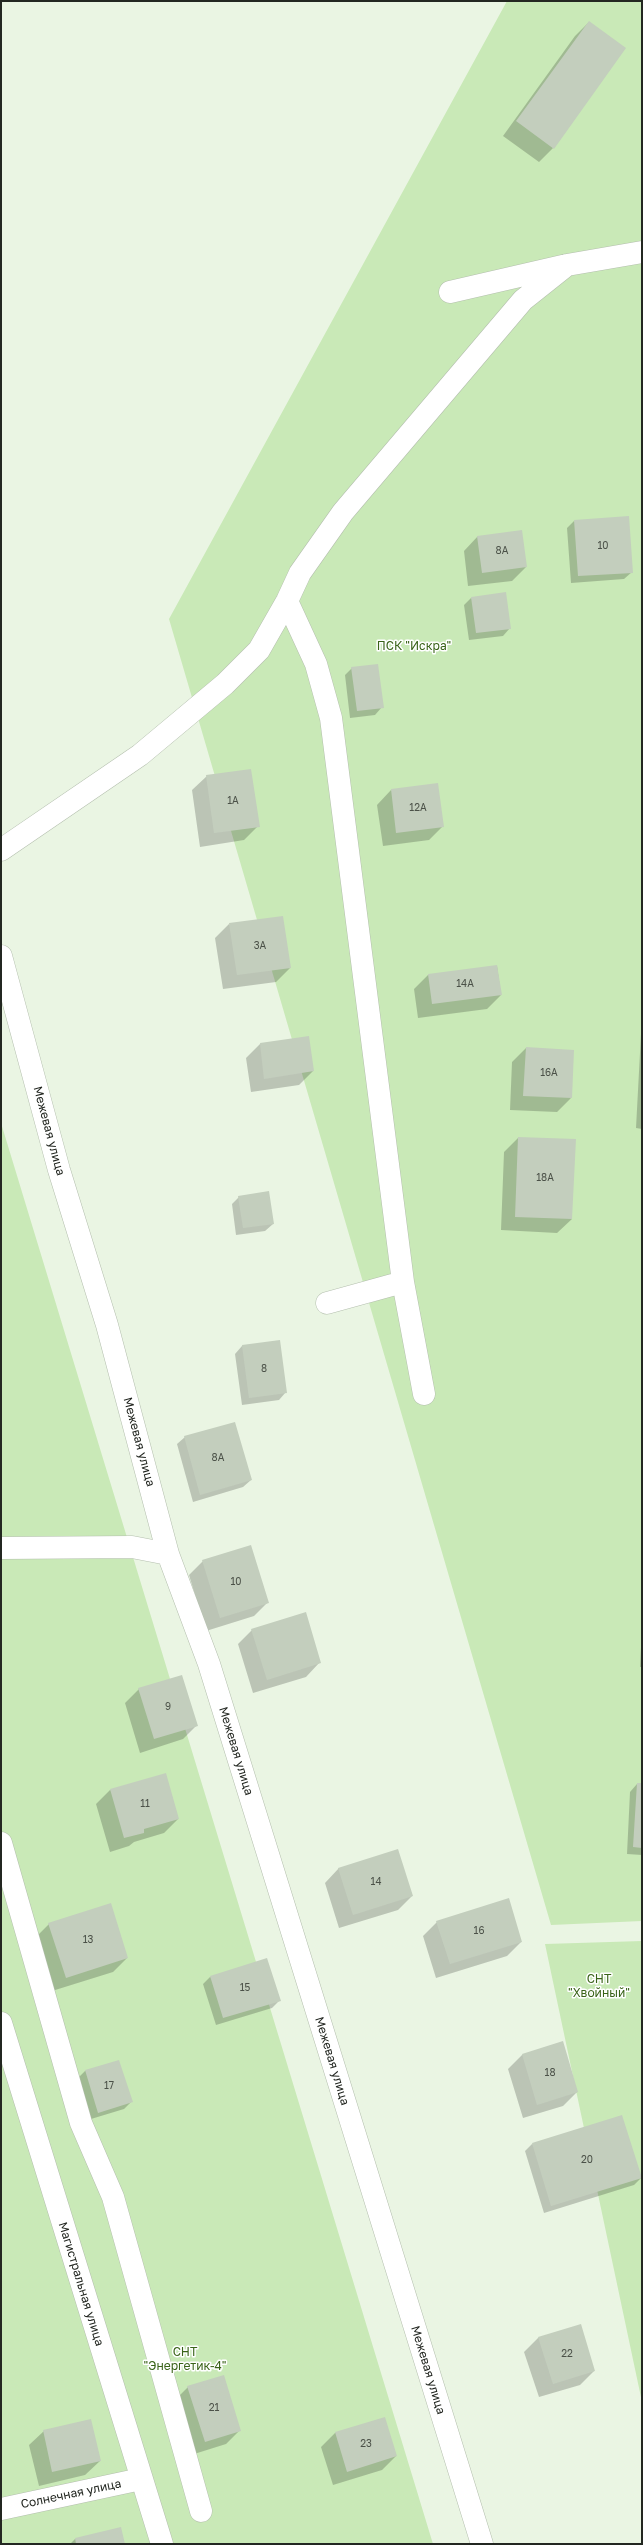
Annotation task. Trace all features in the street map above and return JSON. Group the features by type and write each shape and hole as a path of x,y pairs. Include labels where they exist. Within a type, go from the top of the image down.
{"street":[{"path":"450,292 567,265 642,252"},
{"path":"1,850 140,756 225,684 259,650 287,601 300,573 342,512 523,300 567,265"},
{"path":"287,601 316,664 332,718 403,1282 424,1394"},
{"name":"Межевая улица","path":"1,956 59,1170 137,1431 168,1554 209,1664 482,2544"},
{"path":"327,1303 403,1282"},
{"path":"1,1548 132,1547 168,1554"},
{"path":"1,1843 81,2123 113,2197 202,2511"},
{"name":"Магистральная улица","path":"1,2023 162,2544"},
{"name":"Солнечная улица","path":"1,2509 141,2479"}],"green space":[{"name":"ПСК \"Искра\"","path":"507,1 642,1 642,1921 551,1925 169,619"},
{"name":"СНТ \"Энергетик-4\"","path":"1,1123 433,2544 1,2544"},
{"name":"СНТ \"Хвойный\"","path":"642,1941 642,2402 545,1944"}],"building":[{"path":"589,21 626,48 554,149 516,121"},
{"path":"629,516 633,573 578,576 574,520"},
{"path":"522,530 527,567 482,573 477,536"},
{"path":"506,592 511,629 476,633 471,597"},
{"path":"378,664 384,708 357,711 351,667"},
{"path":"251,769 260,827 214,833 206,775"},
{"path":"438,783 444,827 396,833 391,789"},
{"path":"283,916 291,968 237,975 229,923"},
{"path":"497,965 502,995 432,1004 428,974"},
{"path":"309,1036 314,1071 264,1079 260,1043"},
{"path":"526,1047 574,1050 572,1098 523,1096"},
{"path":"518,1137 576,1139 572,1219 515,1217"},
{"path":"269,1191 274,1224 243,1228 238,1196"},
{"path":"280,1340 287,1393 249,1398 242,1345"},
{"path":"235,1422 252,1480 200,1495 184,1436"},
{"path":"251,1545 269,1603 220,1618 202,1560"},
{"path":"306,1612 321,1663 267,1680 251,1629"},
{"path":"182,1675 198,1726 154,1739 138,1688"},
{"path":"166,1773 179,1819 144,1829 144,1833 124,1838 110,1789"},
{"path":"637,1783 642,1783 642,1848 633,1847"},
{"path":"398,1849 413,1896 353,1915 338,1868"},
{"path":"509,1898 522,1942 450,1964 436,1921"},
{"path":"111,1903 128,1958 66,1978 48,1923"},
{"path":"267,1958 281,2001 223,2018 210,1976"},
{"path":"563,2041 578,2092 537,2105 522,2054"},
{"path":"119,2060 133,2102 98,2113 85,2070"},
{"path":"622,2115 642,2178 551,2206 532,2143"},
{"path":"581,2324 595,2371 553,2384 538,2337"},
{"path":"224,2375 241,2431 205,2442 187,2386"},
{"path":"385,2417 397,2456 347,2472 335,2432"},
{"path":"91,2419 101,2461 52,2472 43,2430"},
{"path":"121,2527 125,2544 76,2544 75,2538"}]}
